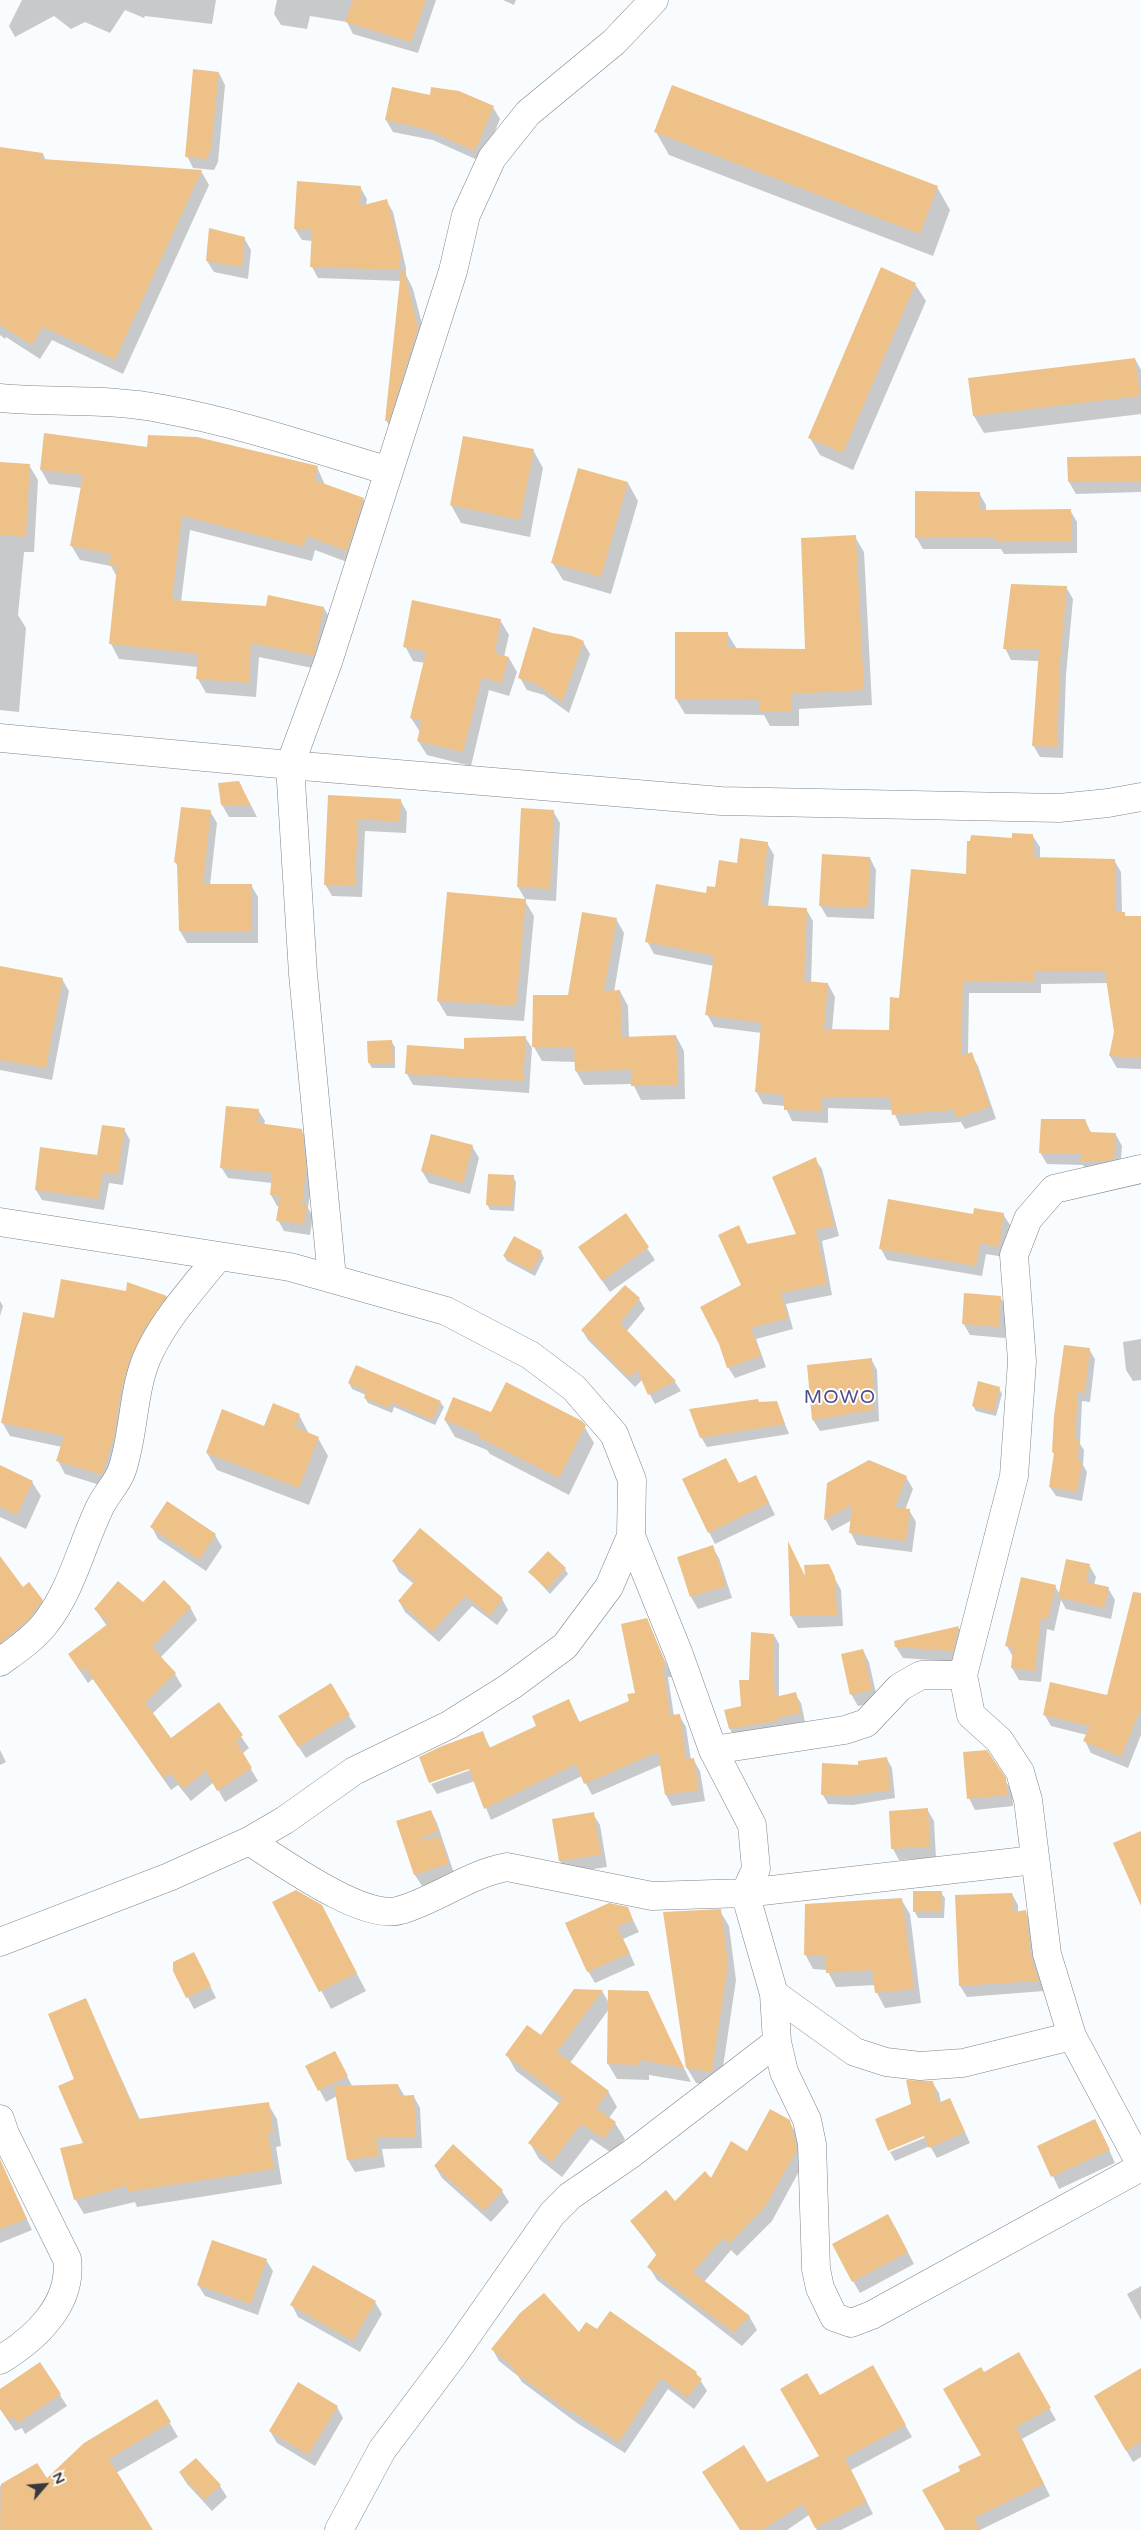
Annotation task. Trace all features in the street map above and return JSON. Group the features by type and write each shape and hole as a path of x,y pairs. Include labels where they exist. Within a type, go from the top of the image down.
{"street":[{"path":"332,1278 303,974 290,765 328,662 390,471 452,271 466,215 492,158 528,113 614,42 654,0"},
{"path":"0,398 162,408 248,429 390,471"},
{"path":"0,738 290,765 721,801 1059,808 1108,803 1141,797"},
{"path":"631,1536 678,1652 713,1750 752,1826 756,1869 745,1893 774,1994 778,2042 784,2072 807,2120 812,2144 816,2269 820,2288 834,2316 851,2323 872,2315 1141,2166 1072,2036 1047,1954 1028,1800 1020,1772 999,1740 970,1715 963,1675 1014,1476 1022,1361 1014,1254 1028,1219 1054,1189 1141,1169"},
{"path":"0,1222 290,1267 446,1310 530,1355 574,1388 614,1434 632,1480 631,1536 610,1587 565,1646 511,1686 464,1715 354,1771 285,1820 248,1841 169,1877 0,1942"},
{"path":"0,1662 20,1648 44,1625 64,1595 100,1506 112,1489 122,1469 139,1387 149,1353 166,1324 219,1256"},
{"path":"713,1750 845,1730 866,1723 900,1687 921,1675 963,1675"},
{"path":"248,1841 311,1880 359,1905 380,1912 400,1911 490,1870 507,1867 652,1896 745,1893 1034,1860"},
{"path":"774,1994 855,2052 895,2063 920,2066 963,2062 1072,2036"},
{"path":"340,2530 382,2450 454,2354 552,2214 570,2196 623,2159 778,2042"},
{"path":"0,2119 5,2134 67,2259 69,2273 65,2292 51,2316 17,2350 0,2360"}],"building":[{"path":"353,0 426,0 411,42 345,22"},
{"path":"193,69 219,72 211,149 207,159 185,157"},
{"path":"672,85 938,186 920,234 654,132"},
{"path":"392,87 430,95 431,87 459,91 494,106 475,151 425,129 385,120"},
{"path":"0,147 43,153 42,159 202,170 115,360 43,327 32,345 0,325"},
{"path":"297,181 361,186 360,206 387,199 401,256 399,270 310,267 312,230 294,229"},
{"path":"209,228 245,237 242,267 206,261"},
{"path":"881,267 916,283 843,453 808,438"},
{"path":"401,270 404,270 418,328 389,421 385,421"},
{"path":"1135,358 1140,396 973,416 968,378"},
{"path":"44,433 147,447 148,435 197,437 318,466 314,480 364,498 347,551 307,536 304,547 182,516 172,600 266,606 268,595 324,607 314,656 251,643 249,683 196,679 198,654 109,644 117,566 109,566 111,554 70,546 83,475 40,470"},
{"path":"463,436 534,449 520,520 450,505"},
{"path":"1141,456 1141,481 1068,482 1067,457"},
{"path":"0,462 30,464 26,537 0,535"},
{"path":"578,468 628,482 601,577 551,563"},
{"path":"915,491 980,492 980,510 1071,509 1071,542 996,542 996,538 915,538"},
{"path":"856,535 864,690 791,694 791,711 760,711 760,700 675,699 675,632 728,632 728,648 805,649 801,538"},
{"path":"1011,584 1067,586 1060,662 1057,747 1032,746 1039,650 1003,649"},
{"path":"412,600 501,619 495,653 509,657 501,683 482,677 463,752 417,741 422,721 410,718 426,652 403,647"},
{"path":"533,627 552,633 572,636 584,641 562,702 536,684 518,678"},
{"path":"239,781 251,806 221,805 218,783"},
{"path":"328,795 401,799 400,822 358,819 355,886 324,885"},
{"path":"181,807 211,810 203,884 252,884 252,931 179,931 177,863 174,862"},
{"path":"521,808 554,810 550,889 517,887"},
{"path":"1012,833 1033,834 1033,857 1115,859 1116,912 1125,912 1125,916 1141,916 1141,1058 1109,1056 1114,1032 1105,972 1034,972 1035,981 963,982 961,1056 972,1052 990,1107 957,1118 954,1110 892,1115 890,1098 822,1097 821,1111 784,1110 784,1095 755,1092 761,1023 705,1015 714,956 645,942 656,884 706,893 707,886 715,887 719,860 737,863 740,838 768,842 761,905 807,908 804,981 828,983 824,1029 889,1030 890,997 899,998 911,869 966,874 967,841 970,841 971,835 1012,838"},
{"path":"822,854 870,857 868,908 819,906"},
{"path":"447,892 526,899 516,1006 437,1001"},
{"path":"582,912 617,918 604,991 620,990 622,1037 676,1035 678,1085 631,1086 631,1070 575,1071 574,1048 532,1047 533,995 568,995"},
{"path":"0,966 63,978 46,1068 0,1060"},
{"path":"526,1036 523,1081 405,1074 407,1045 464,1049 464,1038"},
{"path":"392,1040 393,1063 368,1063 367,1041"},
{"path":"226,1106 259,1109 258,1123 302,1129 306,1169 302,1203 307,1203 304,1224 276,1221 280,1196 270,1195 272,1173 220,1168"},
{"path":"1041,1119 1085,1119 1090,1132 1116,1133 1114,1159 1101,1162 1079,1161 1082,1154 1039,1153"},
{"path":"102,1125 125,1128 118,1175 103,1173 98,1199 35,1190 40,1147 97,1155"},
{"path":"431,1134 473,1145 463,1183 421,1171"},
{"path":"816,1157 834,1226 816,1230 827,1284 781,1293 788,1318 751,1328 761,1356 727,1368 719,1344 700,1307 741,1285 718,1235 739,1225 747,1244 796,1234 772,1177"},
{"path":"488,1174 514,1175 512,1206 486,1205"},
{"path":"888,1199 973,1214 974,1208 1004,1213 999,1247 980,1243 976,1266 879,1249"},
{"path":"626,1213 649,1247 602,1281 578,1247"},
{"path":"514,1236 542,1251 532,1271 503,1256"},
{"path":"61,1279 126,1291 127,1282 167,1296 144,1330 130,1359 121,1391 114,1437 102,1475 56,1461 64,1436 1,1423 23,1312 54,1318"},
{"path":"625,1285 640,1298 620,1323 676,1381 648,1395 637,1370 629,1378 581,1330"},
{"path":"964,1293 1001,1296 999,1327 962,1324"},
{"path":"1064,1345 1090,1348 1085,1393 1078,1392 1075,1439 1079,1439 1078,1461 1082,1461 1077,1492 1049,1487 1054,1453 1052,1452 1054,1416"},
{"path":"872,1358 874,1410 812,1420 807,1365"},
{"path":"356,1365 441,1401 432,1420 391,1402 389,1408 364,1398 366,1391 348,1383"},
{"path":"978,1381 1000,1387 994,1412 972,1406"},
{"path":"506,1382 582,1421 586,1425 559,1478 478,1437 480,1434 444,1420 453,1397 491,1412"},
{"path":"758,1399 759,1402 777,1401 785,1424 700,1438 689,1409"},
{"path":"273,1403 300,1414 295,1427 319,1437 299,1488 206,1453 222,1409 264,1426"},
{"path":"726,1458 739,1483 756,1475 769,1503 708,1533 682,1479"},
{"path":"869,1460 907,1476 895,1507 910,1509 906,1541 849,1533 852,1505 824,1520 827,1483"},
{"path":"0,1465 33,1481 17,1515 0,1507"},
{"path":"167,1501 216,1534 199,1560 150,1527"},
{"path":"420,1528 503,1598 490,1616 465,1596 432,1632 398,1601 415,1581 392,1561"},
{"path":"788,1541 805,1576 804,1565 829,1564 835,1577 837,1615 790,1616"},
{"path":"713,1545 726,1586 690,1597 677,1557"},
{"path":"548,1551 566,1568 547,1589 528,1572"},
{"path":"0,1556 23,1587 29,1582 43,1600 28,1620 0,1643"},
{"path":"1066,1559 1090,1564 1086,1582 1109,1587 1104,1608 1058,1597"},
{"path":"1021,1577 1056,1585 1048,1619 1041,1618 1035,1671 1011,1668 1013,1647 1005,1646"},
{"path":"164,1580 191,1607 152,1647 176,1673 145,1702 171,1738 219,1702 243,1735 236,1741 252,1768 217,1791 206,1771 183,1789 170,1773 163,1778 85,1668 80,1671 68,1654 109,1623 94,1609 118,1581 143,1602"},
{"path":"1133,1592 1141,1593 1141,1708 1121,1757 1083,1741 1090,1726 1043,1715 1050,1682 1107,1695"},
{"path":"647,1618 666,1665 663,1666 670,1715 680,1714 686,1759 694,1758 699,1790 665,1795 658,1752 584,1784 576,1764 484,1809 469,1769 429,1783 419,1757 442,1746 483,1731 489,1748 536,1726 532,1716 569,1699 579,1722 629,1701 627,1694 635,1693 621,1624"},
{"path":"959,1626 953,1651 895,1647 894,1641"},
{"path":"751,1632 774,1634 775,1697 796,1692 801,1713 777,1718 777,1721 729,1729 724,1710 741,1706 739,1680 749,1680"},
{"path":"863,1649 872,1690 850,1695 841,1654"},
{"path":"331,1683 350,1715 298,1747 278,1716"},
{"path":"987,1750 1006,1778 1007,1795 967,1799 963,1752"},
{"path":"887,1757 891,1790 847,1796 821,1795 822,1763 858,1765 858,1761"},
{"path":"928,1808 930,1847 891,1849 889,1811"},
{"path":"431,1810 438,1831 416,1841 440,1837 449,1864 414,1875 396,1821"},
{"path":"594,1812 601,1855 559,1861 552,1819"},
{"path":"1141,1831 1141,1906 1113,1843"},
{"path":"296,1890 322,1905 357,1973 319,1992 272,1902"},
{"path":"913,1891 942,1891 942,1912 913,1912"},
{"path":"1012,1893 1014,1912 1026,1910 1031,1956 1039,1981 959,1986 955,1895"},
{"path":"902,1898 914,1989 875,1993 872,1970 826,1973 825,1956 804,1955 805,1904"},
{"path":"609,1903 628,1907 633,1920 617,1927 630,1953 587,1972 565,1923"},
{"path":"721,1909 728,1964 712,2072 686,2068 663,1912"},
{"path":"194,1952 211,1986 186,1998 173,1971 173,1962"},
{"path":"574,1989 603,1990 557,2052 609,2091 596,2108 616,2122 604,2139 581,2124 552,2162 528,2143 563,2098 505,2055 527,2025 541,2035"},
{"path":"608,1990 648,1991 684,2068 640,2060 640,2065 607,2064"},
{"path":"86,1998 138,2119 269,2102 273,2131 268,2132 274,2169 127,2192 127,2186 74,2200 60,2148 83,2143 58,2086 74,2079 48,2014"},
{"path":"335,2051 348,2076 318,2091 305,2066"},
{"path":"906,2080 933,2081 938,2103 950,2098 965,2132 929,2148 924,2136 888,2151 875,2119 911,2104"},
{"path":"398,2084 399,2096 414,2095 416,2137 376,2138 379,2156 347,2160 334,2086"},
{"path":"770,2109 790,2120 797,2150 765,2207 729,2244 723,2238 693,2272 750,2316 734,2333 647,2267 657,2254 630,2221 666,2190 675,2201 705,2171 711,2178 731,2141 747,2151"},
{"path":"1095,2119 1110,2150 1051,2177 1037,2146"},
{"path":"453,2144 503,2190 484,2211 434,2166"},
{"path":"0,2159 27,2219 0,2229"},
{"path":"888,2214 908,2252 852,2282 832,2244"},
{"path":"212,2240 267,2259 251,2304 197,2285"},
{"path":"313,2265 376,2301 353,2341 290,2305"},
{"path":"544,2293 579,2332 586,2322 597,2329 610,2311 697,2372 696,2374 702,2379 687,2398 661,2378 619,2442 570,2412 513,2371 515,2369 491,2349 520,2313"},
{"path":"1019,2352 1051,2408 1016,2427 1044,2484 974,2518 980,2530 945,2530 922,2490 960,2471 958,2466 981,2455 943,2389 981,2367 984,2372"},
{"path":"40,2362 61,2394 18,2423 14,2417 8,2420 0,2409 0,2389"},
{"path":"873,2365 906,2425 845,2458 867,2502 815,2528 803,2504 762,2530 740,2530 702,2472 744,2445 767,2482 819,2456 780,2389 807,2373 820,2395"},
{"path":"1141,2368 1141,2442 1126,2451 1094,2396"},
{"path":"298,2382 338,2406 308,2455 269,2431"},
{"path":"157,2399 171,2422 109,2459 153,2530 0,2530 1,2484 37,2463 47,2478 84,2443"},
{"path":"196,2458 221,2485 204,2500 179,2472"}],"district":[{"name":"MOWO","path":"840,1398"}]}
